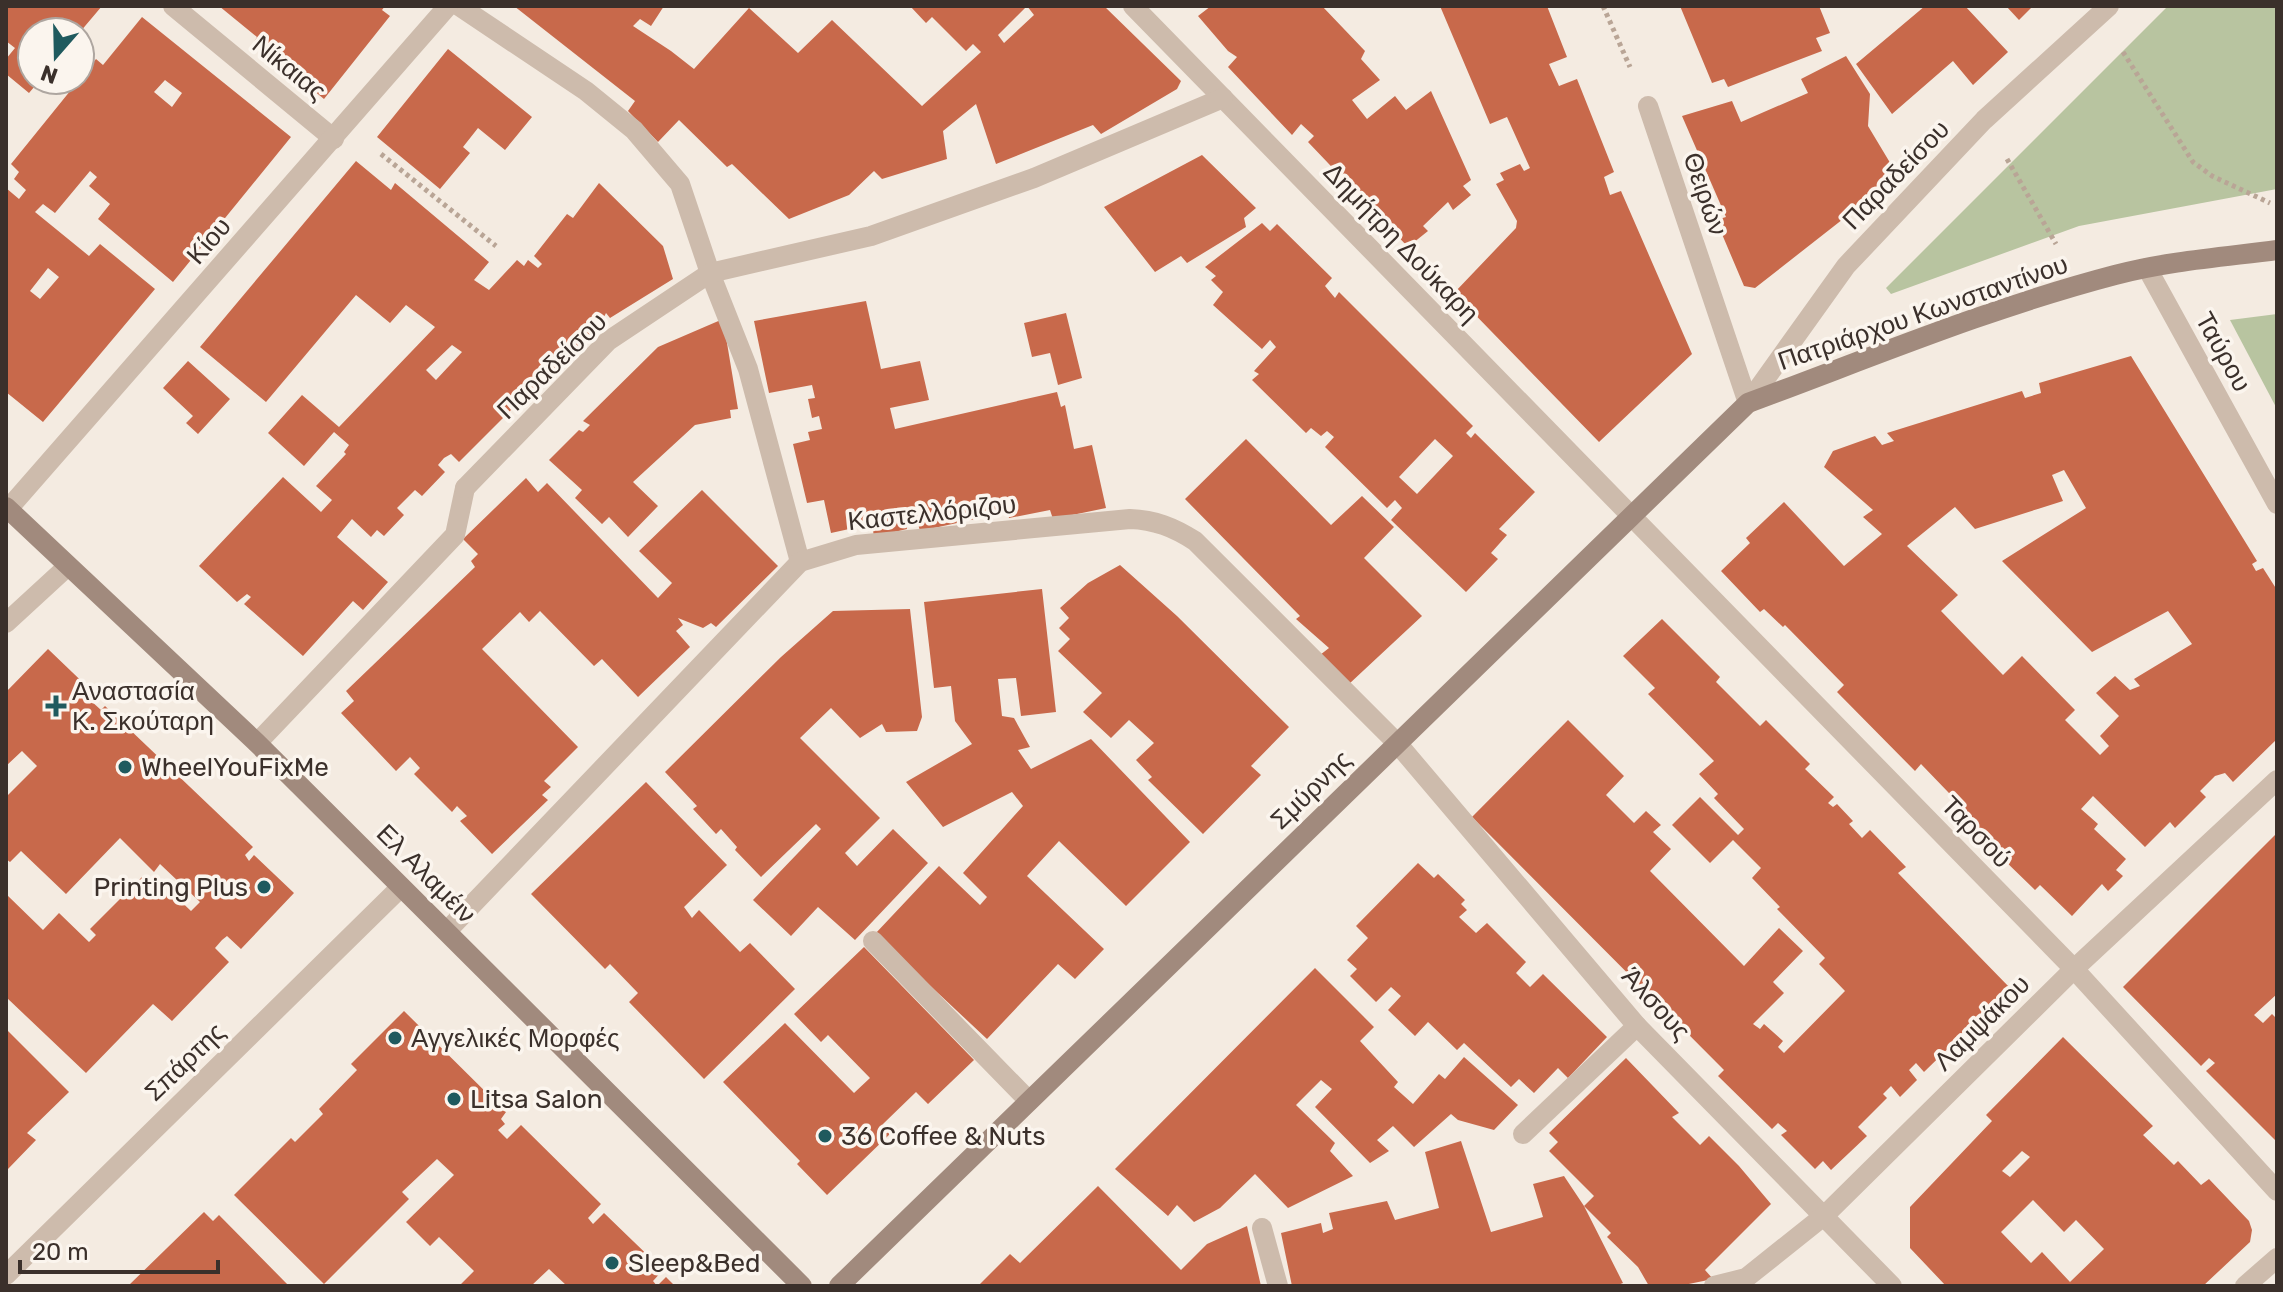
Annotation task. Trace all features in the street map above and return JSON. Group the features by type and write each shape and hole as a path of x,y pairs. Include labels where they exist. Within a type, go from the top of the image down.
{"main road":[{"name":"Πατριάρχου Κωνσταντίνου","path":"1631,517 1748,403 2014,304 2147,268 2277,250"},
{"name":"Ελ Αλαμέιν","path":"7,508 257,743 802,1286"},
{"name":"Σμύρνης","path":"839,1286 1631,517"}],"street":[{"name":"Νίκαιας","path":"173,6 340,132"},
{"name":"Κίου","path":"7,508 448,6"},
{"path":"459,6 586,91 649,145 680,184 710,273 748,369 800,562"},
{"name":"Δημήτρη Δούκαρη","path":"1133,6 1631,517"},
{"name":"Παραδείσου","path":"1748,403 1846,266 1984,120 2104,10"},
{"name":"Παραδείσου","path":"257,743 455,535 465,488 608,341 710,273 871,236 1048,172 1223,98"},
{"name":"Θειρών","path":"1648,106 1748,403"},
{"name":"Ταύρου","path":"2147,268 2277,504"},
{"name":"Ταρσού","path":"1631,517 2074,969 2277,1191"},
{"name":"Καστελλόριζου","path":"447,931 800,562 856,545 1130,519 1149,520 1174,528 1195,541 1397,743"},
{"path":"6,623 68,566"},
{"name":"Άλσους","path":"1397,743 1637,1026 1892,1286"},
{"name":"Λαμψάκου","path":"1714,1286 1746,1278 1825,1215 2074,969 2277,780"},
{"name":"Σπάρτης","path":"6,1275 401,887"},
{"path":"873,941 1029,1101"},
{"path":"1523,1134 1637,1026"},
{"path":"1262,1228 1278,1286"},
{"path":"2245,1286 2277,1258"}],"path":[{"path":"1603,6 1648,106"},
{"path":"2104,10 2193,162 2212,176 2277,207"},
{"path":"1984,120 2081,285"},
{"path":"340,132 496,246"}],"green space":[{"path":"2168,6 2277,6 2277,189 2079,226 1891,294 1886,288"},
{"path":"2277,314 2277,409 2230,320"}],"building":[{"path":"6,6 102,6 94,16 16,16 16,82 6,74 6,59 15,48 6,41"},
{"path":"219,6 385,6 382,10 390,16 324,99 254,42 257,37"},
{"path":"514,6 664,6 651,26 640,19 633,26 694,69 749,8 798,53 832,20 922,106 981,52 973,44 966,51 932,17 926,23 910,6 1027,6 1104,6 1181,81 1177,89 1101,134 1093,125 996,164 976,104 943,131 947,159 882,179 874,171 849,195 789,219 732,164 727,167 679,120 658,142 628,111 635,101","holes":["1027,6 1034,15 1004,43 998,35"]},
{"path":"1211,6 1322,6 1365,51 1361,59 1380,80 1352,100 1367,119 1395,96 1406,110 1431,91 1471,180 1463,186 1471,195 1453,210 1448,202 1423,226 1428,231 1408,247 1308,142 1314,136 1301,124 1292,135 1228,67 1237,57 1198,16"},
{"path":"1440,6 1547,6 1567,57 1549,64 1559,86 1577,79 1614,172 1604,177 1610,195 1621,191 1692,354 1599,442 1454,293 1516,228 1517,221 1496,184 1504,180 1500,173 1520,164 1524,171 1530,168 1507,117 1490,124"},
{"path":"1680,6 1819,6 1830,33 1816,38 1822,51 1728,87 1724,79 1712,83"},
{"path":"1925,6 1965,6 2008,52 1973,85 1953,61 1892,114 1856,64"},
{"path":"2006,6 2033,6 2019,20"},
{"path":"142,17 291,137 173,282 98,219 110,204 89,186 97,177 90,171 55,213 43,204 35,212 89,256 100,244 155,289 43,422 6,392 6,188 19,199 26,190 14,179 19,172 11,164 66,96 96,96 96,59 103,65","holes":["165,80 182,93 172,107 154,92","48,268 59,277 40,299 30,291"]},
{"path":"448,49 532,117 505,150 478,128 463,147 470,153 440,189 377,137"},
{"path":"1846,56 1870,94 1868,126 1898,176 1755,288 1744,286 1716,220 1726,217 1682,116 1732,101 1741,122 1808,93 1801,79"},
{"path":"1202,155 1256,208 1244,218 1246,227 1187,263 1181,256 1155,272 1104,207"},
{"path":"356,161 391,190 395,183 489,262 474,280 489,290 517,260 524,266 528,260 538,268 542,264 534,256 567,214 573,218 599,183 663,246 673,279 610,318 606,313 602,321 595,315 589,321 597,328 525,396 517,391 504,401 511,410 459,462 451,454 444,458 438,465 445,472 422,496 415,490 397,508 404,515 384,536 377,530 371,537 352,519 337,537 388,582 363,610 353,601 303,656 244,604 251,597 247,594 237,602 199,566 283,477 321,512 332,500 316,486 346,454 344,452 349,445 334,432 304,466 268,433 302,395 339,427 435,327 406,305 390,323 356,295 266,402 200,347","holes":["452,345 462,352 436,380 426,370"]},
{"path":"1262,223 1270,231 1277,224 1332,278 1325,286 1335,298 1339,292 1473,426 1466,433 1471,438 1475,433 1535,492 1499,529 1507,535 1491,553 1498,559 1466,592 1391,520 1402,508 1395,500 1387,508 1325,447 1334,437 1327,431 1321,436 1311,428 1306,433 1252,380 1259,374 1254,371 1276,347 1270,340 1262,349 1213,305 1223,292 1211,280 1216,276 1205,267","holes":["1435,439 1453,456 1417,494 1399,477"]},
{"path":"866,301 881,369 920,361 929,400 890,408 895,429 1057,392 1061,407 1065,405 1074,449 1092,445 1106,508 1053,519 1050,510 1009,518 1008,512 920,531 915,513 904,516 907,529 874,537 872,524 831,533 824,500 807,503 793,444 810,440 808,432 822,429 819,416 812,418 808,399 815,398 812,385 769,393 754,321"},
{"path":"1066,313 1082,378 1058,385 1050,353 1032,357 1024,323"},
{"path":"723,319 738,409 730,410 731,418 695,425 633,482 658,506 628,537 609,517 602,524 575,498 582,490 549,460 579,430 583,432 590,425 583,421 658,347"},
{"path":"2131,356 2257,561 2252,564 2256,571 2263,568 2277,590 2277,739 2233,782 2225,773 2215,776 2200,791 2206,797 2175,828 2170,822 2145,847 2093,796 2081,809 2098,824 2094,829 2126,859 2116,870 2123,876 2108,891 2102,884 2072,916 2040,885 2035,890 1969,826 1975,820 1921,764 1915,771 1837,692 1844,685 1785,625 1783,627 1764,609 1760,612 1721,571 1750,543 1746,538 1784,502 1844,566 1882,534 1863,517 1873,510 1824,467 1833,451 1875,436 1882,445 1894,441 1887,433 2022,391 2025,398 2041,393 2039,383","holes":["2064,470 2086,508 2002,561 2092,652 2168,611 2192,644 2134,679 2140,686 2130,690 2115,676 2096,693 2119,716 2100,736 2109,746 2100,755 2065,720 2075,710 2022,656 2003,675 1941,611 1958,595 1907,546 1955,507 1975,529 2063,501 2052,475"]},
{"path":"188,361 230,399 198,434 186,423 193,416 163,388"},
{"path":"1246,439 1331,525 1362,496 1394,527 1364,558 1422,616 1349,684 1320,655 1329,648 1296,619 1300,616 1185,499"},
{"path":"526,478 538,492 547,483 658,598 672,583 639,551 702,490 778,566 716,627 711,623 703,628 678,618 683,625 676,631 690,647 638,697 602,659 594,666 540,611 529,622 520,612 482,649 578,747 544,781 551,787 542,795 548,800 492,854 460,821 467,816 457,806 452,812 414,774 420,768 410,757 396,771 341,713 354,701 346,691 475,567 471,561 478,554 463,539"},
{"path":"1120,565 1177,616 1289,727 1251,766 1261,775 1203,834 1148,780 1152,777 1136,760 1154,743 1129,720 1111,738 1083,712 1102,693 1058,651 1070,639 1059,628 1069,618 1060,608 1088,583"},
{"path":"1042,589 1056,712 1021,716 1016,678 998,679 1002,716 1014,718 1030,747 1018,750 1031,769 1091,739 1190,842 1126,906 1059,841 1027,876 1104,949 1075,979 1058,964 987,1039 875,934 939,866 980,905 987,897 963,873 1023,806 1012,792 943,827 906,782 972,744 955,721 951,686 934,688 924,602"},
{"path":"910,609 922,717 917,731 886,732 882,724 860,738 831,708 800,738 880,818 845,853 857,866 893,829 928,863 855,940 818,907 791,936 753,900 821,829 816,824 761,877 735,850 737,847 721,829 716,834 693,809 697,806 665,772 781,657 833,611"},
{"path":"1662,619 1720,677 1716,682 1760,726 1766,720 1810,764 1805,769 1834,797 1828,803 1833,807 1837,804 1853,821 1849,824 1862,838 1870,830 1906,867 1898,873 2010,988 1924,1072 1916,1063 1909,1070 1917,1080 1900,1097 1891,1086 1883,1094 1887,1098 1858,1127 1867,1136 1831,1170 1823,1161 1815,1169 1781,1135 1787,1131 1778,1123 1772,1129 1718,1076 1724,1070 1472,817 1568,720 1624,776 1606,795 1634,823 1646,811 1661,825 1653,832 1671,849 1650,871 1744,966 1779,928 1803,951 1773,982 1784,993 1753,1024 1760,1029 1764,1024 1783,1041 1778,1047 1784,1053 1845,991 1819,964 1825,958 1777,909 1780,907 1752,878 1761,868 1733,840 1710,863 1672,825 1700,797 1738,835 1744,829 1714,798 1718,794 1699,774 1714,761 1648,694 1655,688 1623,656"},
{"path":"48,649 96,695 90,700 101,710 105,706 253,847 245,855 249,861 254,855 294,893 241,949 227,936 222,940 215,948 229,962 172,1021 153,1004 86,1073 6,997 6,894 43,930 59,913 89,942 96,935 90,929 142,877 147,882 153,875 191,911 200,902 160,864 154,872 120,838 66,894 21,851 10,862 6,859 6,797 37,766 22,751 6,766 6,692"},
{"path":"646,782 727,865 684,907 692,918 699,910 740,952 750,943 795,989 704,1079 629,1002 638,993 610,964 605,969 531,894"},
{"path":"2277,833 2277,994 2254,1015 2263,1023 2272,1014 2277,1019 2277,1142 2206,1071 2215,1063 2209,1058 2201,1066 2123,987"},
{"path":"1418,863 1434,878 1438,874 1465,900 1461,904 1467,910 1459,917 1476,933 1487,923 1526,962 1516,973 1530,987 1543,974 1607,1037 1568,1078 1558,1068 1534,1093 1519,1079 1511,1087 1464,1043 1457,1050 1428,1022 1415,1036 1388,1010 1401,996 1391,987 1376,1002 1350,976 1357,969 1347,960 1368,938 1356,926"},
{"path":"864,947 974,1060 928,1104 916,1092 883,1124 891,1133 827,1195 797,1164 800,1161 723,1082 785,1023 854,1093 870,1078 828,1035 821,1042 794,1014"},
{"path":"1315,968 1374,1027 1360,1041 1398,1082 1394,1087 1413,1104 1439,1074 1445,1079 1464,1057 1518,1105 1494,1130 1458,1120 1451,1114 1414,1147 1393,1126 1377,1140 1389,1151 1370,1163 1315,1107 1332,1089 1321,1080 1296,1105 1335,1143 1330,1151 1353,1176 1288,1208 1255,1174 1220,1208 1194,1222 1177,1205 1168,1216 1115,1169"},
{"path":"404,1011 506,1112 501,1119 505,1124 498,1130 507,1139 521,1125 601,1204 588,1218 593,1224 604,1213 663,1270 653,1281 657,1286 567,1286 549,1269 531,1286 459,1286 474,1271 439,1237 430,1246 406,1222 454,1175 437,1159 402,1192 409,1199 324,1284 234,1195 291,1138 295,1142 323,1114 319,1109 357,1070 351,1064"},
{"path":"6,1029 69,1092 27,1133 36,1140 8,1169"},
{"path":"2063,1037 2153,1126 2143,1135 2174,1165 2178,1161 2201,1185 2209,1179 2249,1221 2252,1230 2250,1242 2203,1286 1946,1286 1910,1248 1910,1207 1992,1121 1986,1115","holes":["2022,1151 2030,1157 2010,1177 2002,1171","2033,1200 2064,1232 2076,1220 2104,1249 2070,1282 2042,1252 2031,1263 2001,1232"]},
{"path":"1626,1058 1679,1113 1672,1117 1700,1145 1709,1136 1771,1204 1705,1270 1713,1279 1679,1286 1649,1286 1638,1267 1607,1237 1611,1233 1584,1206 1594,1196 1549,1151 1558,1142 1549,1133"},
{"path":"1461,1141 1491,1232 1543,1217 1533,1184 1564,1176 1584,1206 1623,1283 1615,1286 1292,1286 1281,1233 1321,1223 1323,1233 1333,1229 1329,1213 1387,1201 1395,1220 1439,1208 1425,1152"},
{"path":"1098,1186 1181,1270 1207,1244 1247,1226 1261,1286 978,1286 1010,1254 1020,1263"},
{"path":"204,1212 213,1221 219,1215 289,1286 128,1286"},
{"path":"666,1277 675,1286 657,1286"}],"place":[{"name":"Αναστασία Κ. Σκούταρη","path":"56,706"},
{"name":"WheelYouFixMe","path":"125,767"},
{"name":"Printing Plus","path":"264,887"},
{"name":"Αγγελικές Μορφές","path":"395,1038"},
{"name":"Litsa Salon","path":"454,1099"},
{"name":"36 Coffee & Nuts","path":"825,1136"},
{"name":"Sleep&Bed","path":"612,1263"}]}
